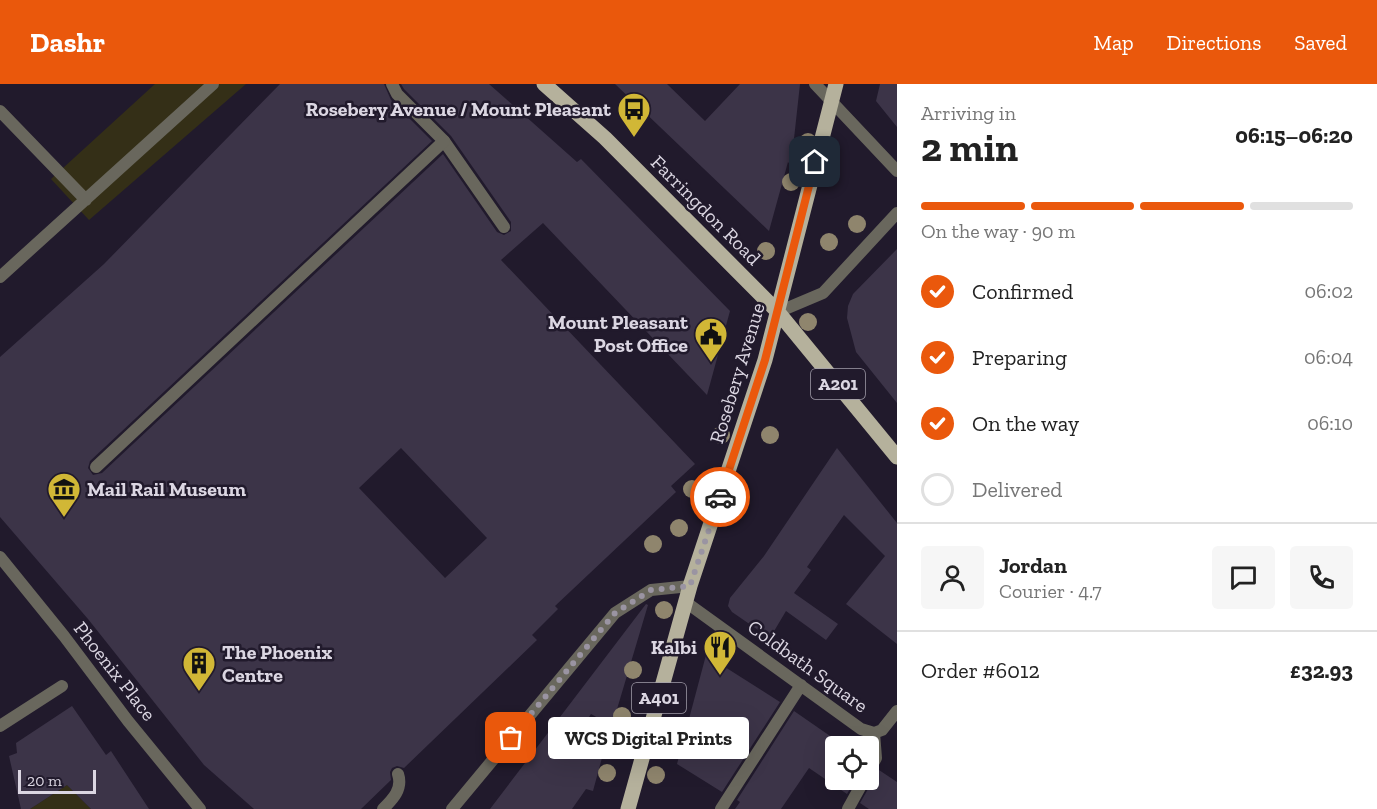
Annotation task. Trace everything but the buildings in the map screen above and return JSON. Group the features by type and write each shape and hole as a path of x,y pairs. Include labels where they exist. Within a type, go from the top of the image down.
{"main road":[{"name":"Farringdon Road","path":"544,84 611,144 778,312 897,457"},
{"name":"Rosebery Avenue","path":"628,809 690,586 765,360 836,84"}],"street":[{"path":"0,277 213,84"},
{"path":"392,84 397,94 444,141 504,227"},
{"path":"815,84 897,171"},
{"path":"0,111 86,200"},
{"path":"96,467 444,141"},
{"path":"778,312 823,293 897,213"},
{"name":"Phoenix Place","path":"0,557 200,809"},
{"path":"452,809 615,613 651,590 690,586"},
{"name":"Coldbath Square","path":"687,603 861,729 874,733 874,736"},
{"path":"721,809 801,685"},
{"path":"0,726 62,686"},
{"path":"874,733 886,726 897,711"},
{"path":"383,809 399,790 398,774"},
{"path":"848,809 858,790"}],"shaded area":[{"path":"155,84 246,84 89,220 51,179"},
{"path":"67,785 91,809 30,809"}],"way so far":[{"path":"511,738 615,613 651,590 690,586 720,497"}],"place":[{"name":"Rosebery Avenue / Mount Pleasant","path":"634,138"},
{"name":"Mount Pleasant Post Office","path":"711,363"},
{"name":"Mail Rail Museum","path":"64,518"},
{"name":"Kalbi","path":"720,676"},
{"name":"The Phoenix Centre","path":"199,692"},
{"name":"WCS Digital Prints","path":"511,738"}],"route":[{"path":"720,497 765,360 815,162"}]}
